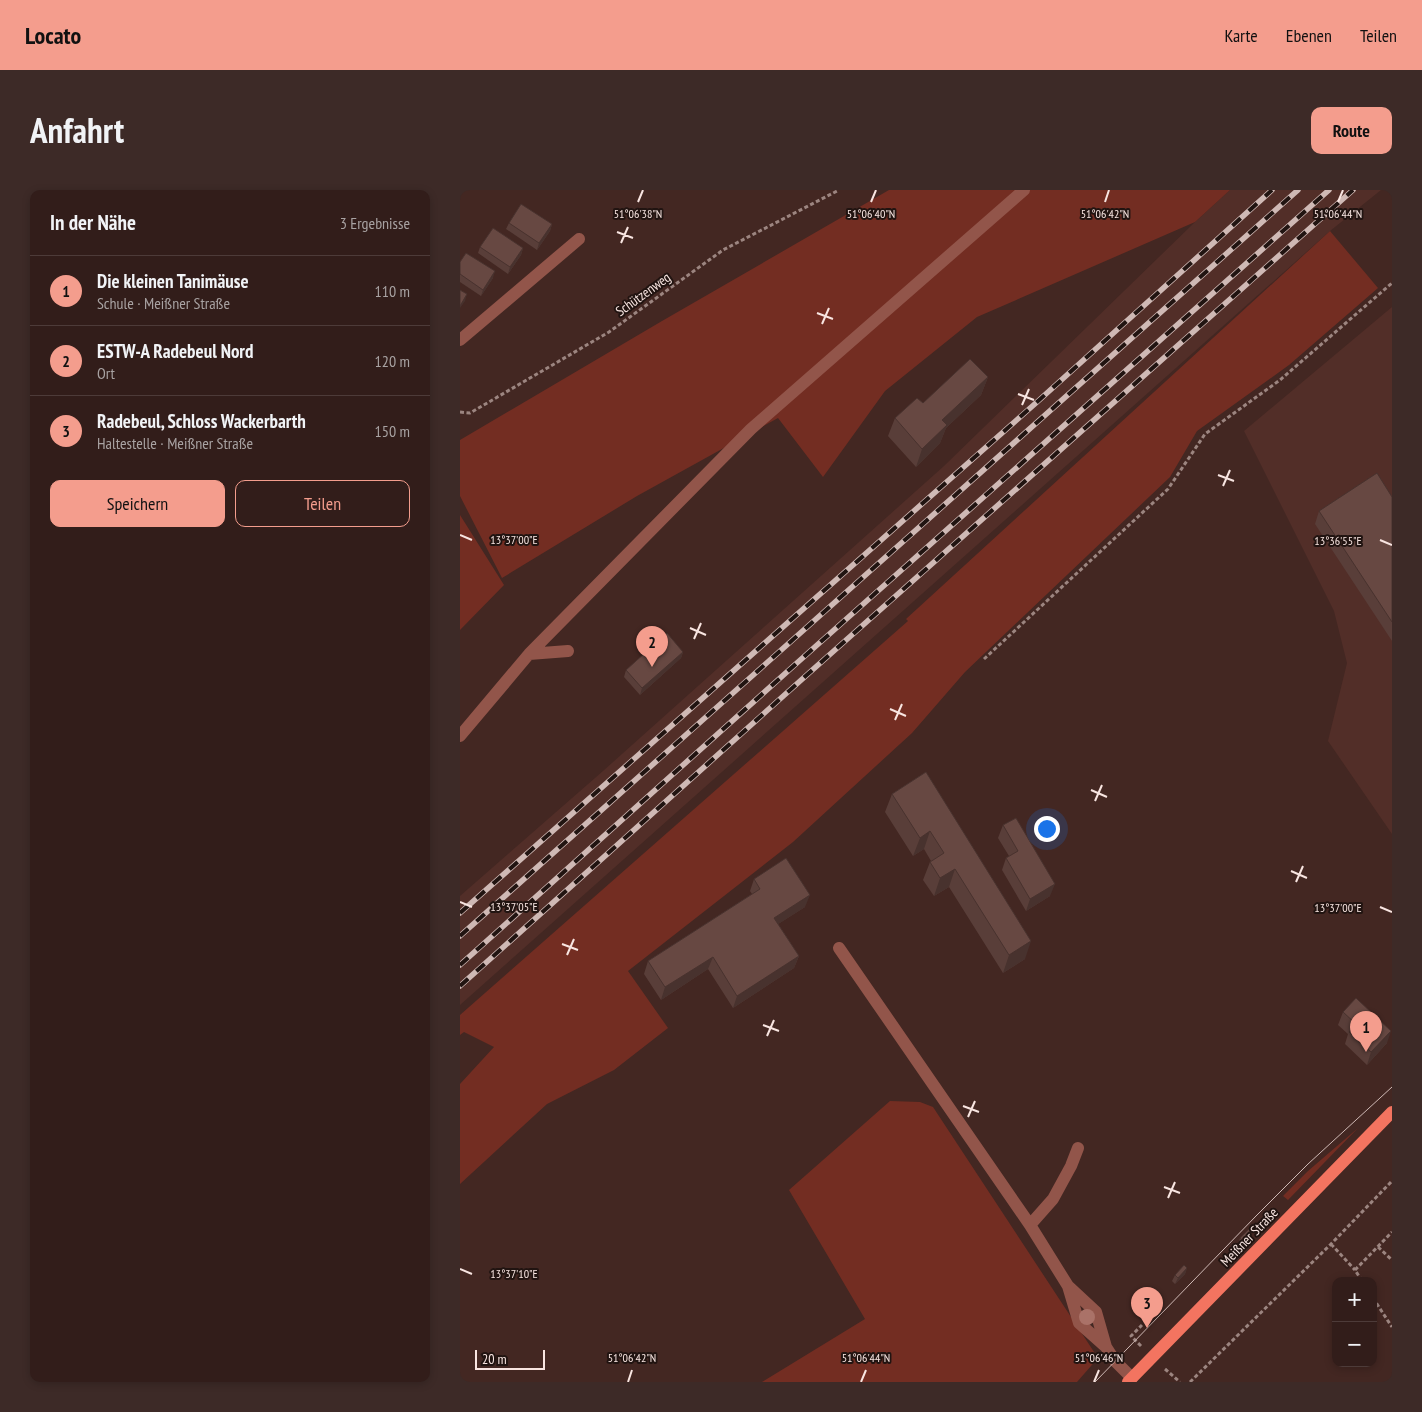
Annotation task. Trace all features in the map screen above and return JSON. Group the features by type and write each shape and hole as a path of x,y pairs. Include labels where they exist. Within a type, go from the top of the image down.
{"main road":[{"name":"Meißner Straße","path":"1130,1380 1392,1112"}],"lane":[{"path":"460,736 529,654 751,429 1024,190"},
{"path":"460,340 579,239"},
{"path":"529,654 568,651"},
{"path":"839,948 1030,1225 1068,1286 1096,1312 1106,1347 1115,1362 1130,1380"},
{"path":"1030,1225 1053,1199 1071,1166 1078,1148"},
{"path":"1068,1286 1079,1323 1106,1347"}],"path":[{"name":"Schützenweg","path":"460,412 470,413 609,332 724,250 838,190"},
{"path":"984,659 1168,489 1205,434 1280,380 1392,283"},
{"path":"1190,1382 1331,1244 1392,1181"},
{"path":"1355,1270 1392,1232"},
{"path":"1331,1244 1359,1277"},
{"path":"1378,1247 1392,1260"},
{"path":"1377,1304 1392,1327"},
{"path":"1141,1346 1131,1336 1142,1325"}],"shaded area":[{"path":"889,190 1230,190 1195,222 977,317 885,391 823,477 778,418 637,496 502,578 460,496 460,440"},
{"path":"1230,190 1381,190 1330,231 460,1005 460,896 603,771 944,466"},
{"path":"1330,231 1378,288 1289,365 1197,431 1170,477 965,672 912,733 793,842 628,971 668,1028 614,1070 547,1104 460,1184 460,1084 494,1047 464,1032 460,1035 460,1015 908,621 906,619"},
{"path":"1392,307 1392,834 1328,741 1347,663 1334,611 1244,431"},
{"path":"460,515 504,585 460,630"},
{"path":"890,1101 920,1102 933,1107 1098,1358 1077,1382 762,1382 865,1319 789,1190"},
{"path":"1358,1128 1288,1200 1283,1196 1308,1171"}],"building":[{"path":"521,204 552,224 539,243 509,223"},
{"path":"493,228 523,248 510,267 480,247"},
{"path":"466,253 495,271 483,290 460,274 460,262"},
{"path":"460,290 467,294 460,306"},
{"path":"970,359 988,377 942,420 947,425 922,449 895,418 917,398 923,403"},
{"path":"1377,473 1392,497 1392,622 1319,511"},
{"path":"667,633 683,652 642,688 626,670"},
{"path":"926,772 1031,941 1009,955 955,869 940,878 930,862 944,853 930,831 920,838 892,794"},
{"path":"1016,818 1055,884 1030,899 1006,858 1018,851 1003,825"},
{"path":"786,858 810,895 774,918 799,956 737,996 713,957 665,987 648,961 760,889 754,879"},
{"path":"1356,998 1391,1031 1371,1052 1349,1032 1356,1024 1343,1012"},
{"path":"1249,1229 1252,1232 1243,1241 1240,1238"},
{"path":"1184,1265 1187,1268 1178,1278 1175,1275"}],"tram line":[{"path":"1095,1382 1308,1164 1392,1087"}],"railway":[{"path":"460,913 1037,402 1272,190"},
{"path":"460,936 1298,190"},
{"path":"460,965 1329,190"},
{"path":"460,986 1353,190"}],"place":[{"name":"ESTW-A Radebeul Nord","path":"652,667"},
{"name":"Die kleinen Tanimäuse","path":"1366,1052"},
{"name":"Radebeul, Schloss Wackerbarth","path":"1147,1328"}]}
